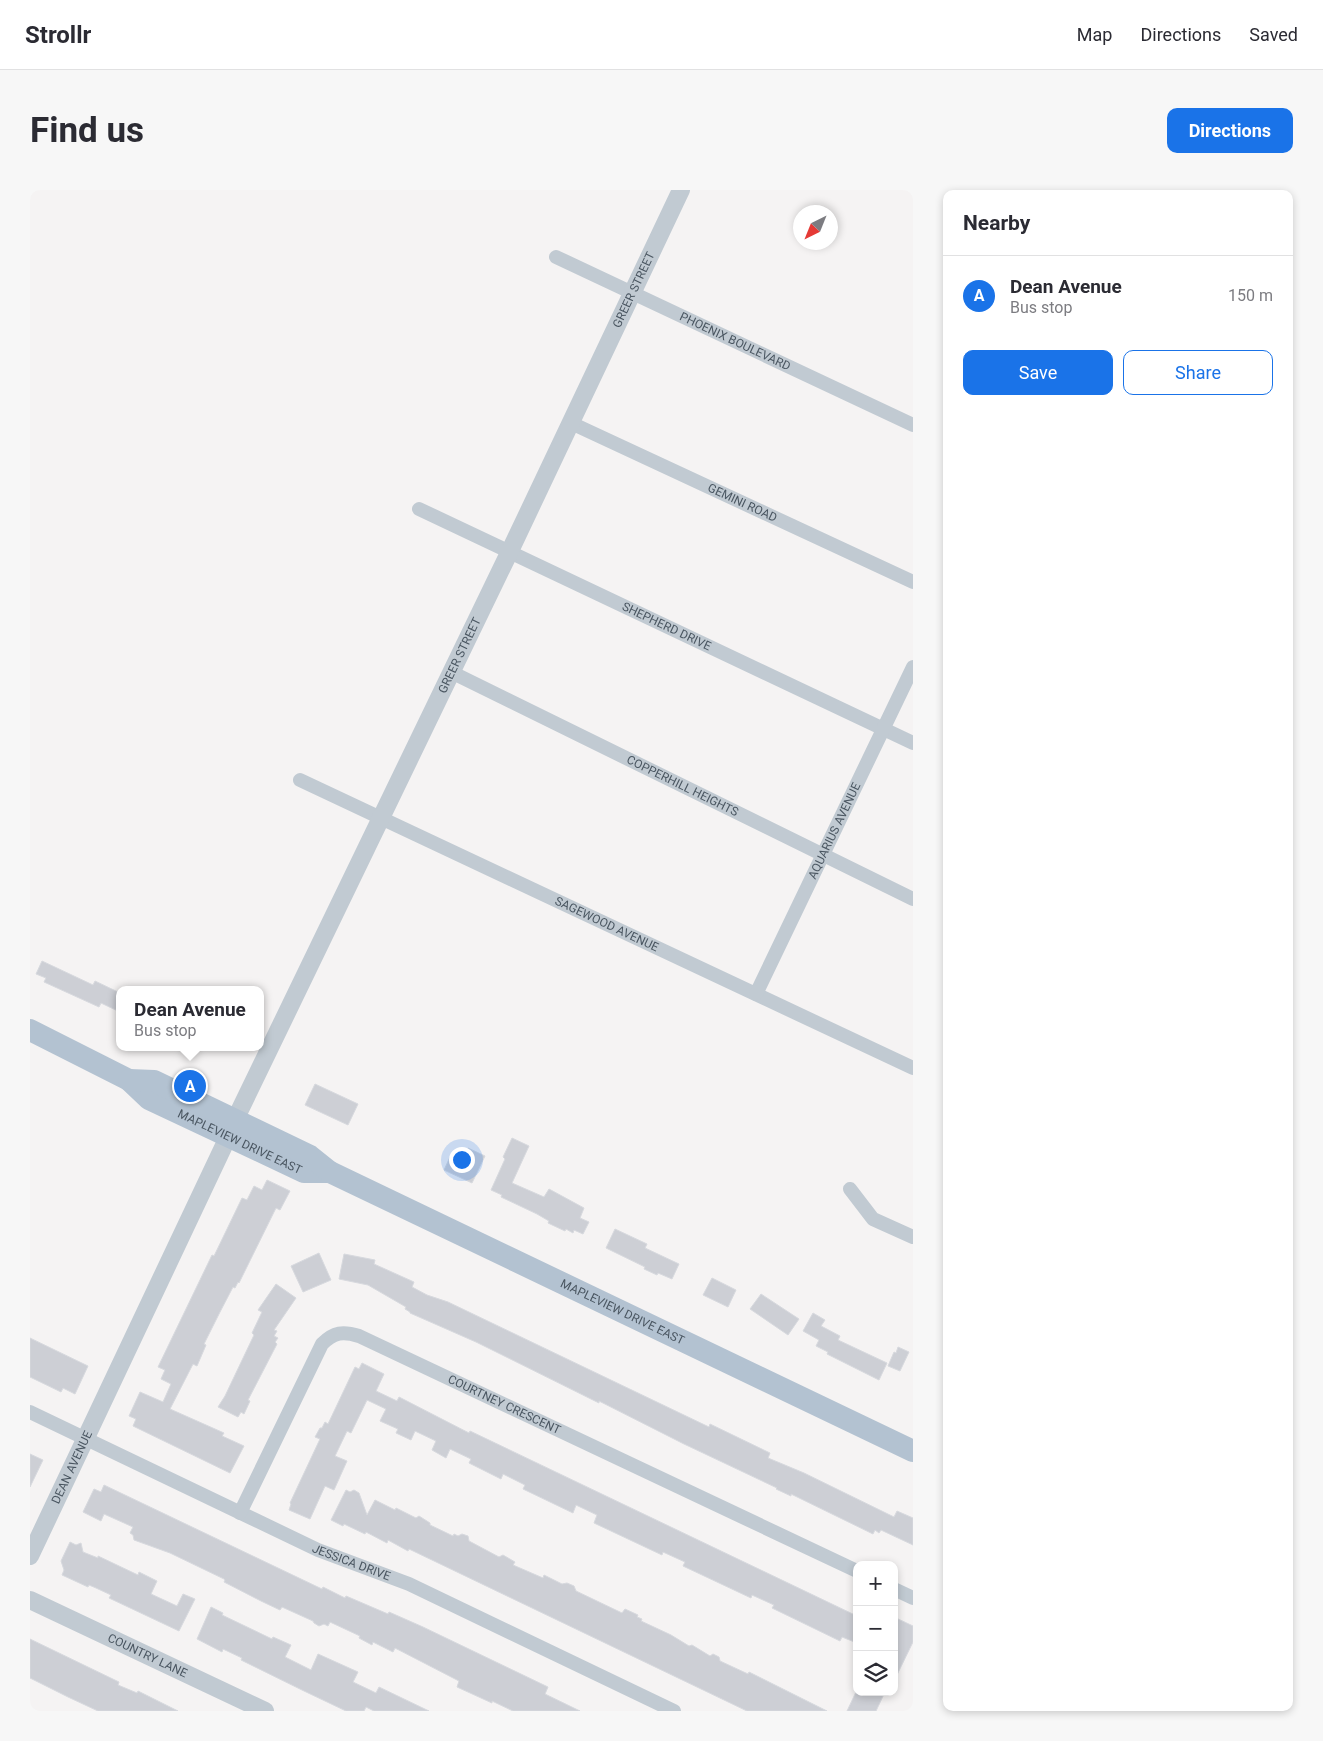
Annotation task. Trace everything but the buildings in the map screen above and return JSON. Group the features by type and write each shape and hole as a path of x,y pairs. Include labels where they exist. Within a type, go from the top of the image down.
{"main road":[{"name":"MAPLEVIEW DRIVE EAST","path":"30,1030 129,1080 154,1081 232,1128 310,1156 330,1172 913,1451"}],"street":[{"name":"GREER STREET","path":"232,1128 571,424 681,190"},
{"name":"PHOENIX BOULEVARD","path":"556,257 913,425"},
{"name":"GEMINI ROAD","path":"571,424 913,582"},
{"name":"SHEPHERD DRIVE","path":"419,510 913,743"},
{"name":"AQUARIUS AVENUE","path":"756,994 913,667"},
{"name":"COPPERHILL HEIGHTS","path":"452,672 913,899"},
{"name":"SAGEWOOD AVENUE","path":"300,780 913,1068"},
{"name":"DEAN AVENUE","path":"30,1556 232,1128"},
{"path":"850,1190 873,1219 913,1237"},
{"name":"COURTNEY CRESCENT","path":"240,1513 322,1344 340,1332 349,1333 368,1340 853,1569"},
{"name":"JESSICA DRIVE","path":"30,1412 318,1550 409,1584 674,1711"},
{"path":"898,1591 913,1598"},
{"name":"COUNTRY LANE","path":"30,1600 265,1711"}],"place":[{"name":"Dean Avenue","path":"190,1086"}]}
